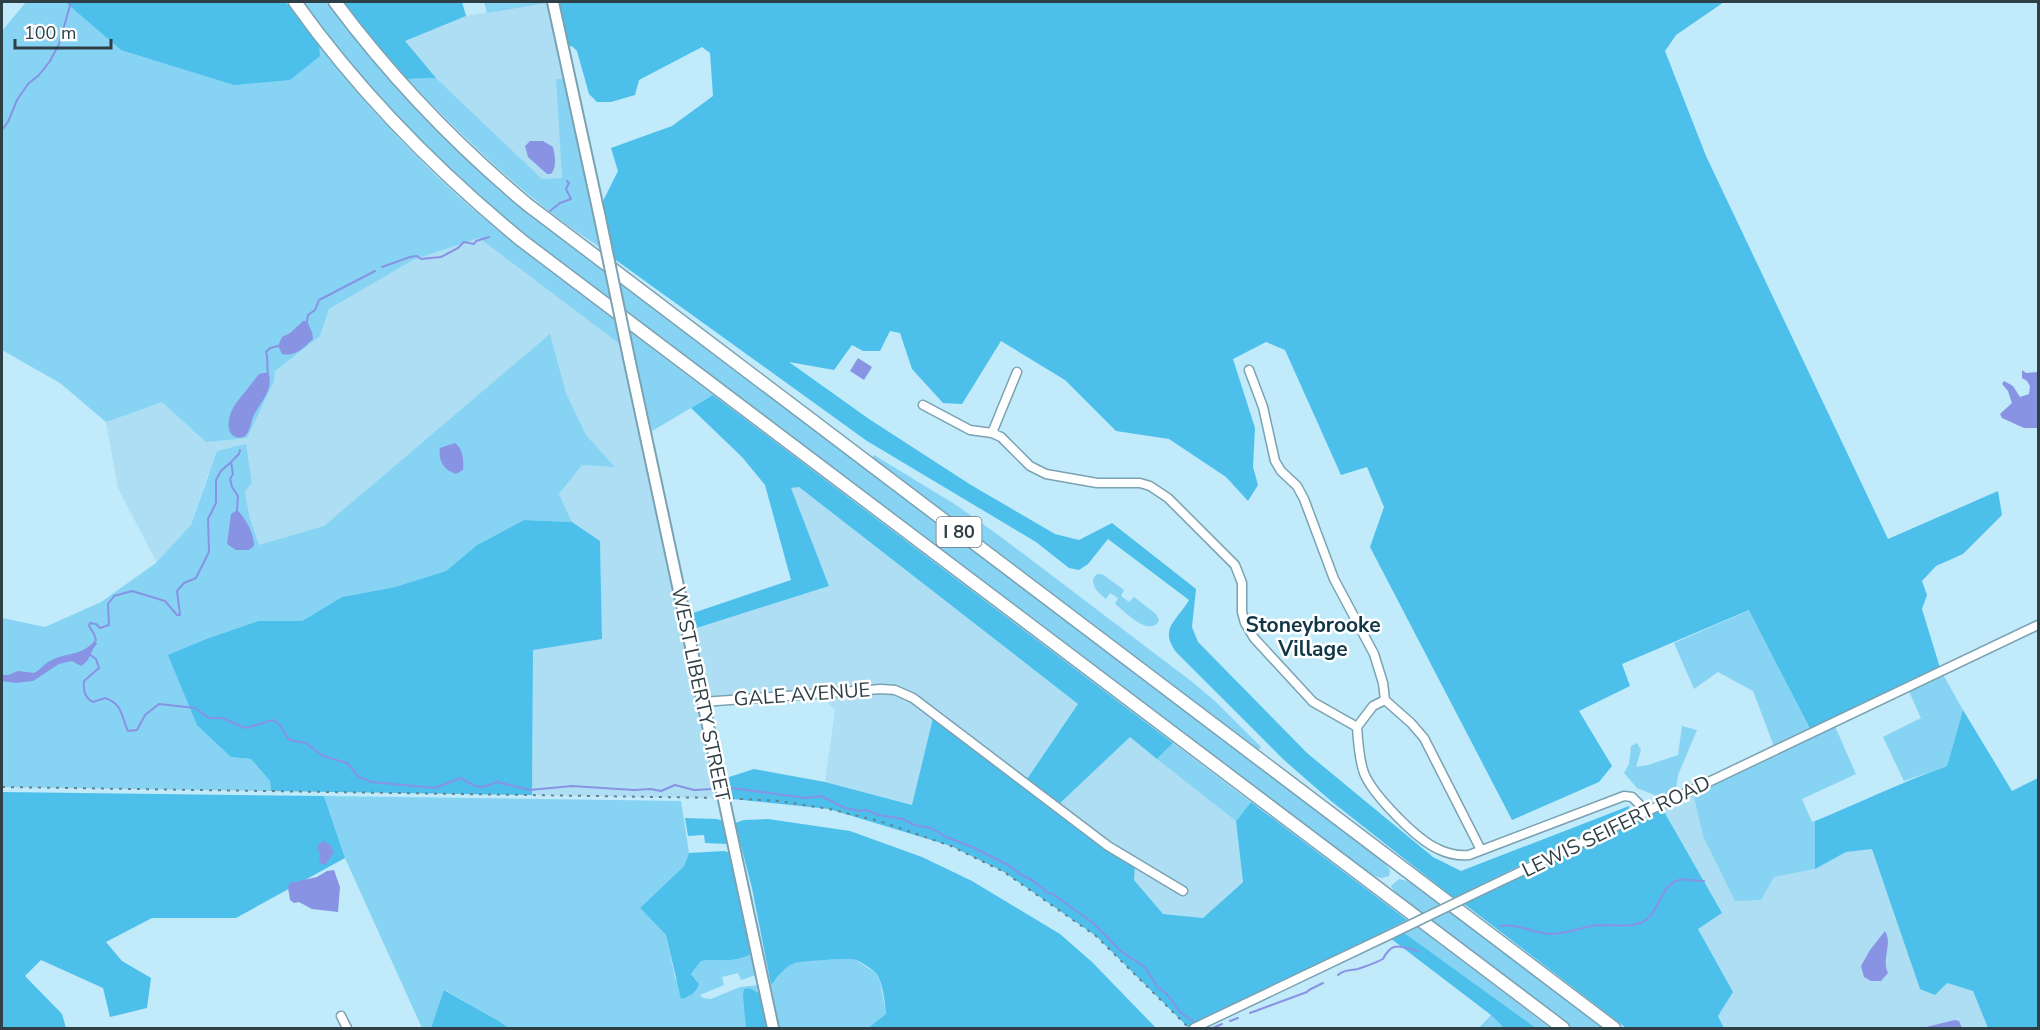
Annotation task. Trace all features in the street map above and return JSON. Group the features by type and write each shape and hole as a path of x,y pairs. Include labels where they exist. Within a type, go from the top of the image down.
{"highway":[{"name":"I 80","path":"295,2 345,67 392,120 445,175 494,217 718,390 1563,1029"},
{"name":"I 80","path":"335,2 370,47 429,113 476,160 528,205 1614,1029"}],"main road":[{"name":"WEST LIBERTY STREET","path":"553,2 774,1029"}],"street":[{"path":"1249,370 1263,407 1275,461 1281,471 1301,492 1334,579 1374,654 1383,683 1385,700 1412,723 1424,738 1480,850"},
{"path":"992,433 1017,372"},
{"path":"923,405 970,430 992,433 1003,439 1030,466 1046,474 1096,483 1140,483 1150,486 1168,498 1235,565 1242,583 1242,612 1245,623 1254,638 1313,702 1357,727"},
{"name":"LEWIS SEIFERT ROAD","path":"1194,1029 2038,625"},
{"name":"GALE AVENUE","path":"703,702 882,689 900,692 923,706 1108,846 1183,891"},
{"path":"1385,700 1373,706 1357,727 1365,775 1375,791 1394,812 1415,833 1436,848 1459,855 1469,855 1624,796 1632,798 1646,811"},
{"path":"341,1016 347,1029"}],"shaded area":[{"path":"26,2 65,2 121,50 319,56 319,45 385,124 439,179 496,229 616,321 621,345 479,238 413,260 329,309 320,336 275,371 274,381 247,438 206,442 162,402 106,422 60,383 2,350 2,31"},
{"path":"65,2 286,2 319,45 320,56 290,80 234,85 121,50"},
{"path":"300,2 329,2 383,71 605,271 612,303 510,225 451,174 372,91"},
{"path":"344,2 462,2 466,16 405,41 436,78 407,79"},
{"path":"484,2 547,2 547,3 487,13"},
{"path":"553,2 1724,2 1676,35 1665,51 1706,156 1888,539 1998,491 2002,515 1963,554 1936,566 1922,581 1927,595 1922,609 1941,671 1812,733 1749,610 1622,664 1630,686 1579,711 1612,766 1599,782 1512,820 1370,547 1384,507 1367,467 1341,475 1285,350 1266,342 1233,359 1255,428 1253,467 1258,485 1248,501 1226,477 1169,439 1116,431 1065,380 1001,341 962,404 943,403 912,369 900,333 890,331 880,351 863,351 852,345 834,370 789,362 869,419 971,485 1055,534 1079,540 1112,523 1196,589 1192,627 1198,642 1307,753 1433,857 1461,871 1629,806 1630,812 1454,898 1331,801 1284,760 1177,653 1169,638 1169,631 1189,600 1108,539 1088,564 1079,570 1069,568 1036,542 867,441 613,258 602,203 618,171 611,148 672,126 713,96 710,53 702,47 639,80 635,95 611,102 597,102 589,94 577,51 568,45"},
{"path":"547,3 563,79 556,79 562,178 542,179 436,78 404,41 466,16"},
{"path":"562,74 601,248 523,190 452,125 407,79 436,78 542,179 562,178 556,79 562,79"},
{"path":"530,141 543,141 553,147 555,165 551,174 547,174 528,157 525,146"},
{"path":"479,238 621,345 652,493 659,498 687,630 829,586 790,488 799,487 1078,704 1025,782 913,805 825,782 835,710 818,693 703,702 723,798 532,795 533,649 602,639 600,541 572,522 559,494 582,465 614,466 586,435 566,393 550,335 324,526 259,546 250,519 245,492 252,483 245,444 208,474 191,525 157,563 118,488 106,422 162,401 206,442 275,371 320,336 329,309 413,260"},
{"path":"618,280 1378,855 1390,870 1389,876 1381,878 1371,875 1273,804 626,315"},
{"path":"303,321 307,321 313,339 296,353 282,354 278,346 282,337"},
{"path":"629,331 713,395 652,431"},
{"path":"550,334 566,393 586,435 615,467 582,465 559,494 572,522 524,520 477,545 446,571 395,587 342,597 302,621 258,621 169,655 231,757 251,759 270,781 271,791 2,787 2,618 45,627 101,602 156,563 191,525 217,451 246,444 252,483 245,492 250,519 259,545 324,526"},
{"path":"858,358 872,367 864,380 850,371"},
{"path":"2022,370 2026,373 2038,372 2038,428 2024,428 2002,418 2000,414 2012,403 2008,391 2002,384 2004,381 2013,386 2020,397 2029,394 2030,386 2022,378"},
{"path":"268,373 270,384 268,390 254,415 247,434 236,437 229,428 231,412 259,374"},
{"path":"713,395 1173,743 1157,759 1130,737 1057,806 1135,862 1134,880 1163,914 1203,918 1243,882 1236,821 1251,802 1407,920 1383,932 1387,936 1194,1028 1189,1028 1096,936 1004,872 951,846 829,809 723,798 720,780 754,769 825,782 912,805 934,714 1025,782 1078,704 799,487 791,488 829,586 687,631 684,616 791,580 765,485 742,457 691,408"},
{"path":"455,443 461,452 463,462 463,470 456,474 448,470 440,457 440,448"},
{"path":"874,455 956,505 1001,537 1191,681 1215,701 1261,747 1258,751 872,458"},
{"path":"237,510 253,537 254,546 249,550 236,550 227,544 231,514"},
{"path":"524,520 572,522 600,541 602,639 533,650 532,795 271,791 270,781 251,759 231,757 197,725 168,655 258,621 302,621 342,597 395,587 446,571 477,545"},
{"path":"1097,574 1102,574 1124,590 1121,596 1129,602 1134,597 1156,614 1159,620 1157,624 1146,626 1141,624 1115,604 1118,598 1110,593 1106,599 1094,586 1093,579"},
{"path":"1750,610 1811,732 1833,722 1856,774 1802,799 1812,822 1815,821 1815,869 1774,877 1761,900 1735,901 1703,836 1692,789 1775,749 1753,691 1718,672 1694,689 1674,643"},
{"path":"95,640 97,644 87,661 81,666 72,661 59,664 33,681 16,683 2,681 2,675 18,671 34,673 56,658 85,649"},
{"path":"1941,671 1963,710 1947,766 1904,781 1883,737 1921,718 1907,687"},
{"path":"1963,710 2012,791 2038,778 2038,1028 1988,1028 1973,991 1947,983 1935,995 1920,989 1872,849 1846,852 1815,869 1815,821 1947,766"},
{"path":"1682,726 1697,730 1678,775 1675,797 1660,804 1657,796 1637,788 1624,773 1629,764 1631,746 1637,743 1641,750 1636,767 1678,755"},
{"path":"1130,737 1236,821 1243,881 1203,918 1163,914 1134,880 1057,806"},
{"path":"1173,743 1251,802 1236,821 1157,759"},
{"path":"1692,789 1703,836 1774,877 1815,869 1846,852 1873,848 1920,989 1947,983 1973,991 1988,1028 1724,1028 1718,1016 1733,992 1698,929 1722,913 1660,804"},
{"path":"2,792 324,796 345,858 236,918 152,918 106,942 122,961 151,978 147,1008 110,1017 103,988 41,960 25,976 62,1014 66,1028 2,1028"},
{"path":"324,796 681,801 689,853 684,866 640,908 666,935 675,978 688,997 695,992 697,981 691,974 701,961 732,960 751,954 756,975 741,980 738,973 722,977 724,985 700,995 711,999 740,987 759,985 762,995 750,988 746,1028 509,1028 445,990 431,1028 422,1028 345,858"},
{"path":"1662,808 1722,913 1698,929 1733,992 1718,1016 1724,1028 1626,1028 1463,903"},
{"path":"685,818 723,821 728,844 705,843 704,835 688,836"},
{"path":"768,819 850,831 922,857 972,881 1060,934 1092,962 1156,1028 868,1028 886,1014 882,987 876,973 861,962 852,959 791,964 771,985 752,888 735,823 744,820"},
{"path":"324,841 331,846 334,852 325,865 319,863 320,854 317,848"},
{"path":"724,851 731,853 751,954 732,960 701,961 691,974 699,984 692,994 681,999 666,935 640,908 684,866 689,853"},
{"path":"334,870 340,887 338,912 312,909 290,900 288,887 290,883 317,877"},
{"path":"1399,879 1408,881 1440,905 1419,914 1398,897 1391,886"},
{"path":"1448,911 1607,1028 1569,1028 1426,921"},
{"path":"1416,926 1550,1028 1536,1028 1403,932"},
{"path":"1885,931 1888,941 1886,968 1888,973 1881,981 1871,981 1864,977 1861,966"},
{"path":"1403,932 1536,1028 1504,1028 1491,1015 1390,938"},
{"path":"854,959 876,973 880,981 886,1014 868,1028 779,1028 771,985 782,971 797,962"},
{"path":"750,988 762,995 769,1028 746,1028 743,996 744,989"},
{"path":"444,990 497,1020 509,1028 431,1028"},
{"path":"1491,1015 1504,1028 1479,1028"},
{"path":"1959,1021 1962,1028 1922,1028"}],"waterway":[{"path":"2,130 28,84 50,61 59,44 71,2"},
{"path":"550,211 560,203 571,199 566,189 569,183 567,181"},
{"path":"382,267 410,257 417,256 421,259 441,257 464,242 474,244 476,241 489,237"},
{"path":"307,321 308,315 315,310 319,300 375,271"},
{"path":"268,373 266,352 278,346"},
{"path":"237,510 238,496 230,479 233,474 231,462 240,450"},
{"path":"96,640 89,626 90,623 100,628 109,625 108,604 114,596 132,591 165,601 177,615 180,615 177,591 184,583 196,578 209,552 208,519 216,503 216,480 221,471 231,462"},
{"path":"89,654 96,659 99,668 84,681 86,696 93,702 105,698 115,704 121,711 128,731 137,730 145,715 159,704 195,708 209,718 222,718 245,728 273,720 280,725 289,740 306,743 323,756 347,763 359,777 372,782 435,788 461,778 478,787 497,782 530,790 572,786 661,791 675,785 694,790 713,789"},
{"path":"732,788 805,798 821,796 845,808 867,810 878,815 903,819 914,825 931,828 1010,866 1093,923 1122,952 1145,967 1158,988 1166,993 1181,1013 1193,1021"},
{"path":"1500,926 1507,925 1550,934 1600,925 1637,924 1649,917 1665,891 1676,881 1683,879 1704,881"},
{"path":"1338,975 1383,959 1394,947 1418,951"},
{"path":"1250,1013 1307,992 1323,983"},
{"path":"1230,1021 1238,1018"},
{"path":"1213,1028 1222,1024"}],"railway":[{"path":"2,787 723,798 779,801 829,809 879,821 951,846 1004,872 1096,936 1189,1028"}],"district":[{"name":"Stoneybrooke Village","path":"1313,637"}]}
